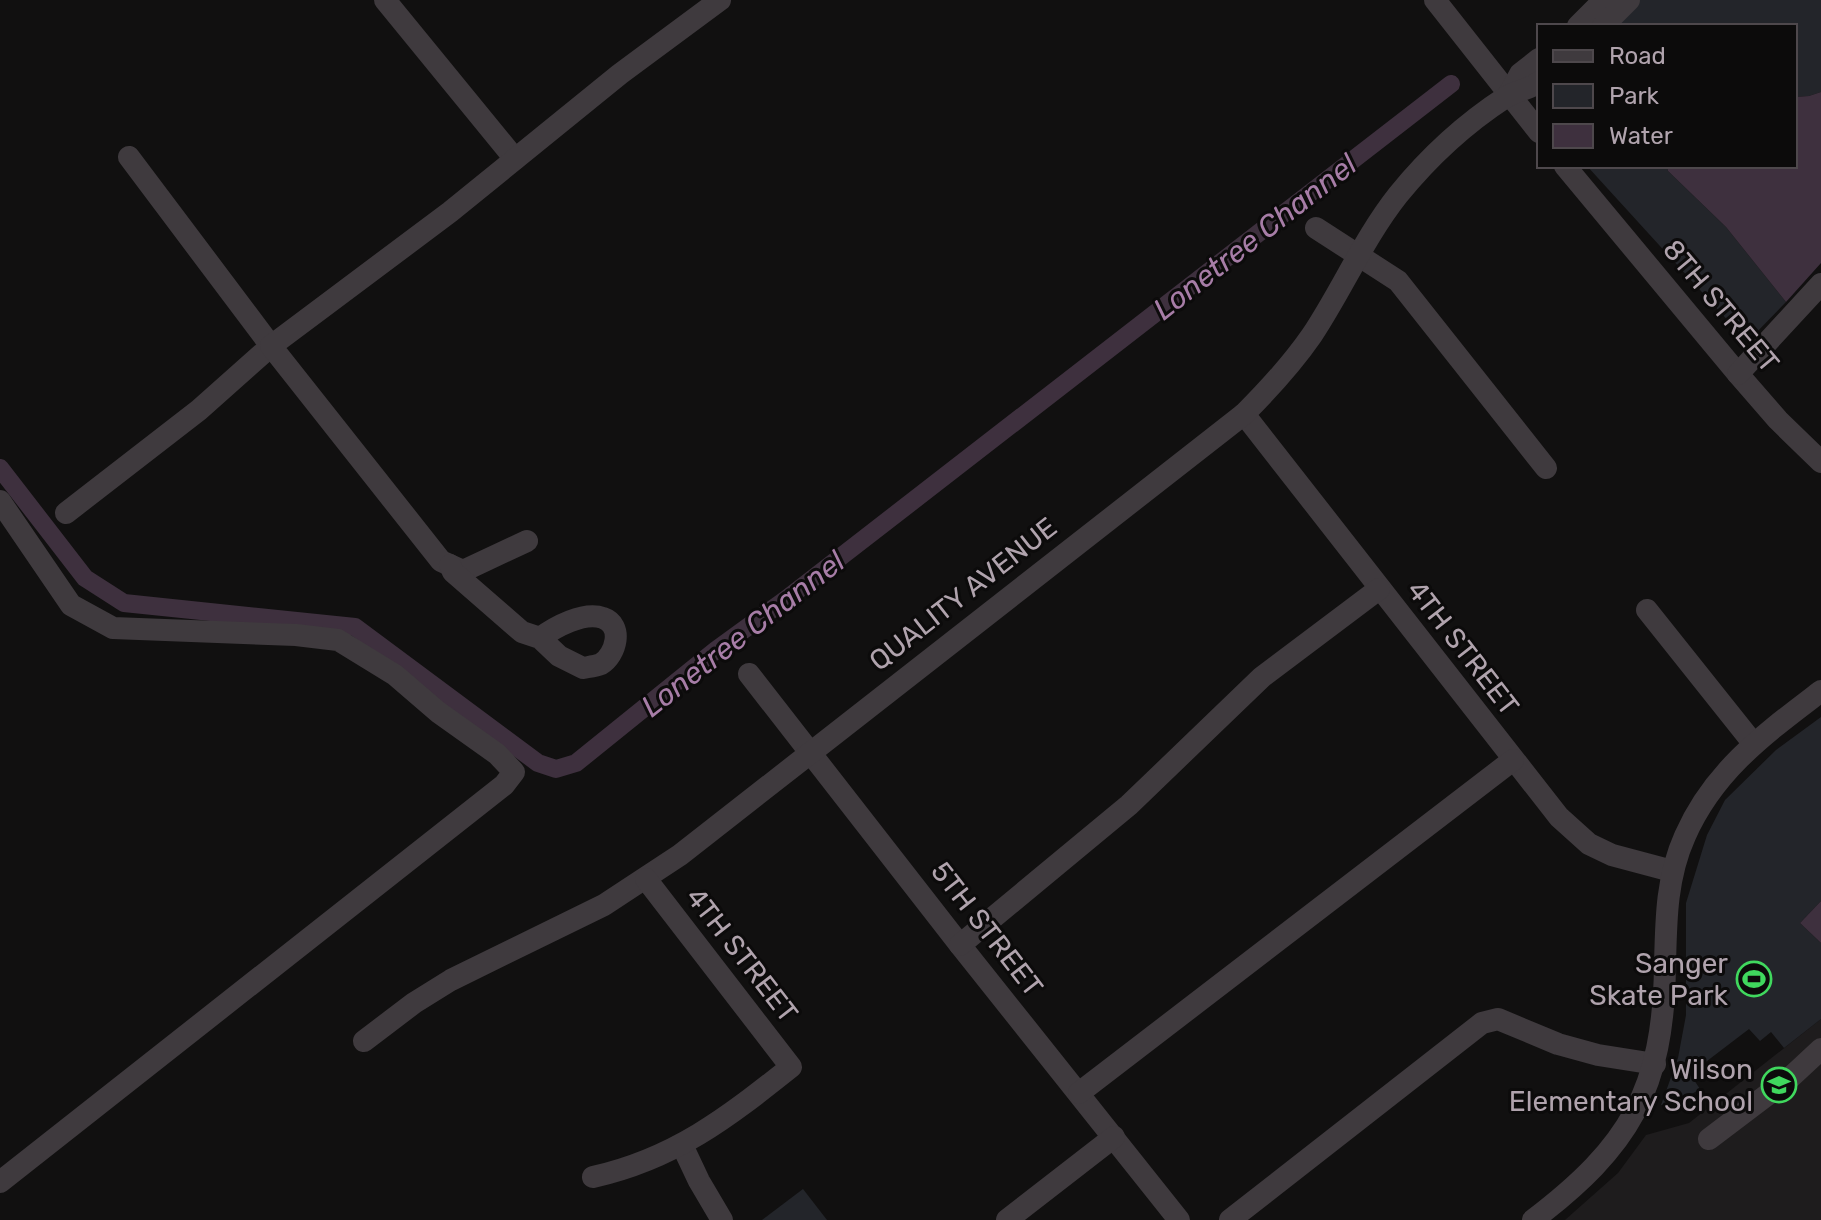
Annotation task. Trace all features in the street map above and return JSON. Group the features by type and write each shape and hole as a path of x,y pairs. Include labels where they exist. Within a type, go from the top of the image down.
{"street":[{"path":"385,0 515,159"},
{"path":"66,513 199,410 271,346 450,212 620,74 720,0"},
{"path":"1435,0 1537,129"},
{"path":"1580,24 1604,0"},
{"path":"1605,24 1629,0"},
{"name":"QUALITY AVENUE","path":"364,1041 414,1003 451,980 604,905 680,855 1244,414 1278,380 1312,335 1376,226 1421,169 1446,144 1509,94 1520,74 1537,61"},
{"name":"QUALITY AVENUE","path":"1509,94 1537,84"},
{"path":"129,157 271,346 441,561 463,571 527,541"},
{"name":"8TH STREET","path":"1567,168 1738,374 1778,420 1821,462"},
{"path":"1316,228 1398,281 1546,468"},
{"path":"1738,374 1821,284"},
{"name":"4TH STREET","path":"1244,414 1559,817 1589,844 1612,855 1672,871"},
{"path":"0,501 71,605 113,628 296,635 338,640 395,675 438,712 497,754 514,772 504,785 0,1182"},
{"path":"450,565 453,572 522,632 540,638"},
{"path":"960,945 1129,805 1262,677 1379,589"},
{"path":"1647,610 1753,743"},
{"name":"5TH STREET","path":"749,674 1179,1220"},
{"path":"1533,1220 1579,1183 1619,1139 1640,1102 1655,1064 1663,1028 1666,904 1672,871 1685,834 1731,764 1753,743 1821,691"},
{"path":"1079,1093 1513,760"},
{"name":"4TH STREET","path":"646,879 791,1067 732,1114 682,1145"},
{"path":"1230,1220 1482,1023 1498,1019 1558,1044 1598,1055 1655,1064"},
{"path":"1709,1139 1792,1076 1821,1049"},
{"path":"1007,1220 1114,1137"},
{"path":"593,1177 636,1166 682,1145 722,1220"}],"shaded area":[{"name":"Wilson Elementary School","path":"1821,1019 1821,1220 1565,1220 1618,1173 1646,1135 1689,1123"}],"green space":[{"path":"1640,0 1821,0 1821,92 1797,97 1797,24 1618,24"},
{"path":"1589,168 1667,168 1726,227 1786,302 1754,335 1742,336"},
{"name":"Sanger Skate Park","path":"1821,717 1821,901 1800,923 1821,943 1821,1019 1784,1048 1771,1032 1760,1041 1749,1029 1690,1074 1700,1089 1677,1103 1661,1105 1678,1058 1686,1015 1686,903 1707,835 1725,800 1776,750"},
{"path":"803,1189 827,1220 762,1220"}],"water":[{"path":"1821,92 1821,263 1786,302 1726,227 1667,168 1797,168 1797,97"},
{"path":"1821,901 1821,943 1800,923"}],"waterway":[{"name":"Lonetree Channel","path":"0,468 85,578 124,603 355,627 538,763 556,769 576,763 716,650 785,600 1451,84"}],"place":[{"name":"Sanger Skate Park","path":"1754,979"},
{"name":"Wilson Elementary School","path":"1779,1085"}]}
